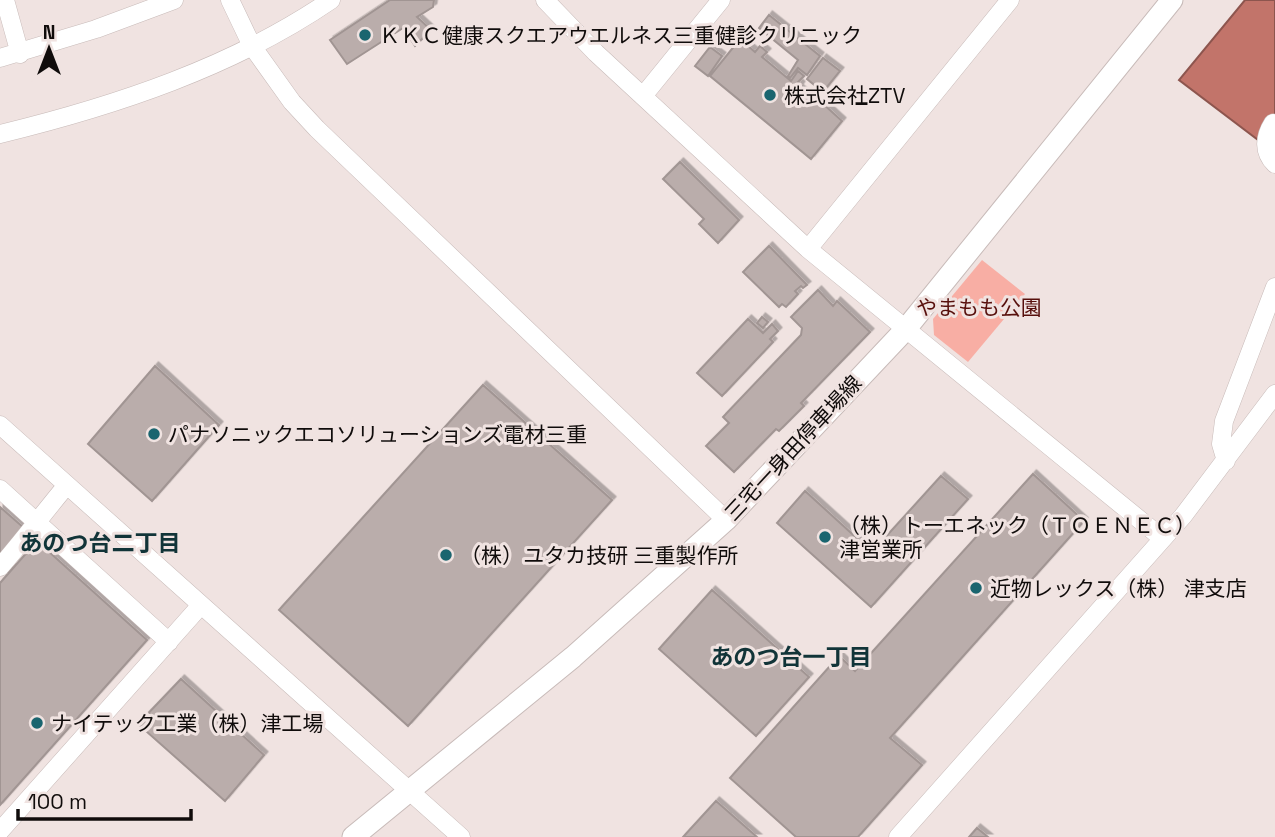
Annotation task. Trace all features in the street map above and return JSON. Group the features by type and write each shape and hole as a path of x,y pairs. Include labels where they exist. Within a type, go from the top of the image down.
{"main road":[{"name":"三宅一身田停車場線","path":"353,837 572,657 726,520 905,330 1172,0"}],"street":[{"path":"5,0 20,54"},
{"path":"0,58 96,29 174,0"},
{"path":"230,0 252,46 292,102 317,129 726,520"},
{"path":"0,134 115,102 176,79 252,46 331,0"},
{"path":"545,0 596,53 808,249 1163,538"},
{"path":"643,96 721,0"},
{"path":"808,249 1010,0"},
{"path":"1273,124 1265,141 1269,158 1275,164"},
{"path":"1226,461 1221,444 1224,421 1275,287"},
{"path":"898,837 1163,538 1226,461 1275,394"},
{"path":"0,425 461,837"},
{"path":"0,567 31,533 36,521 67,485"},
{"path":"0,489 169,642"},
{"path":"0,831 201,605"}],"green space":[{"name":"やまもも公園","path":"982,260 1025,294 968,362 934,335 933,319"}],"shaded area":[{"path":"1245,0 1275,0 1275,130 1266,146 1179,80"}],"building":[{"name":"ＫＫＣ健康スクエアウエルネス三重健診クリニック","path":"390,0 434,0 433,7 417,17 431,30 415,46 403,28 347,64 330,40"},
{"path":"769,15 820,56 807,75 798,68 790,78 788,76 798,60 759,28"},
{"name":"株式会社ZTV","path":"740,39 755,52 760,46 767,52 762,57 791,81 798,71 804,76 798,82 801,85 799,88 819,104 821,102 842,121 811,159 710,76"},
{"path":"710,47 722,56 708,76 695,66"},
{"path":"823,58 840,71 823,92 807,79"},
{"path":"680,162 739,220 718,243 699,224 704,219 663,179"},
{"path":"769,246 807,285 795,291 798,294 786,307 782,304 779,307 743,272"},
{"path":"818,290 833,306 837,301 870,332 801,403 804,406 779,431 776,429 734,472 706,446 729,423 723,417 801,335 802,328 791,317"},
{"path":"762,317 768,322 763,328 757,323"},
{"path":"748,319 763,333 772,324 778,331 770,339 773,342 722,396 697,373"},
{"name":"パナソニックエコソリューションズ電材三重","path":"155,366 219,425 152,501 88,444"},
{"name":"（株）ユタカ技研 三重製作所","path":"483,385 612,500 408,726 279,610"},
{"name":"近物レックス（株） 津支店","path":"1033,474 1084,521 890,738 922,765 858,837 796,837 730,778 839,656 855,671"},
{"name":"（株）トーエネック（ＴＯＥＮＥＣ） 津営業所","path":"941,476 968,499 871,607 777,523 805,491 872,552"},
{"path":"0,507 24,528 0,557"},
{"name":"ナイテック工業（株）津工場","path":"37,541 147,640 0,805 0,583"},
{"path":"0,557 13,568 8,573 0,566"},
{"path":"712,590 809,677 756,736 659,649"},
{"path":"181,679 264,755 225,801 138,724"},
{"path":"716,801 757,837 683,837"},
{"path":"977,828 988,837 969,837"}],"place":[{"name":"ＫＫＣ健康スクエアウエルネス三重健診クリニック","path":"365,35"},
{"name":"株式会社ZTV","path":"770,95"},
{"name":"パナソニックエコソリューションズ電材三重","path":"154,434"},
{"name":"（株）トーエネック（ＴＯＥＮＥＣ） 津営業所","path":"825,537"},
{"name":"（株）ユタカ技研 三重製作所","path":"446,555"},
{"name":"近物レックス（株） 津支店","path":"976,588"},
{"name":"ナイテック工業（株）津工場","path":"37,723"}],"district":[{"name":"あのつ台二丁目","path":"100,543"},
{"name":"あのつ台一丁目","path":"791,657"}]}
